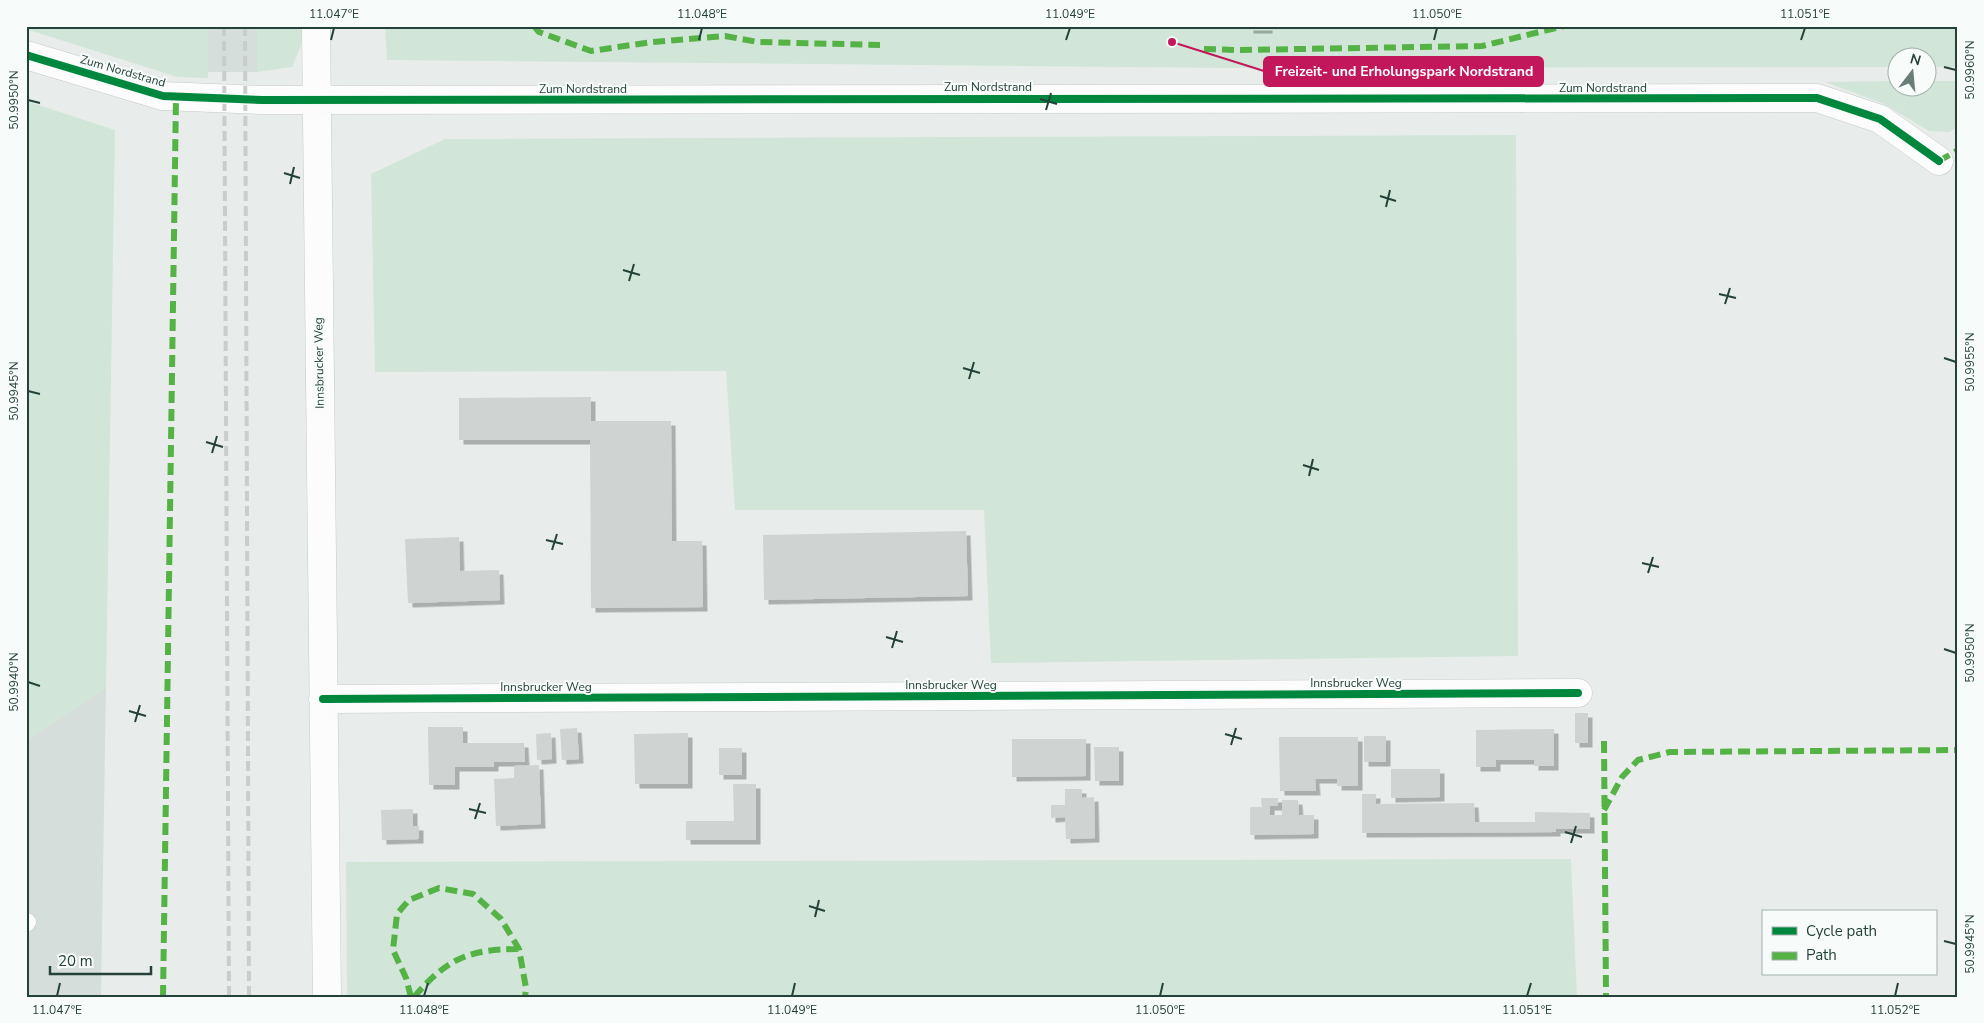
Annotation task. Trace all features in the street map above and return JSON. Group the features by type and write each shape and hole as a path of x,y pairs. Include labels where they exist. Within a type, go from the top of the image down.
{"street":[{"name":"Innsbrucker Weg","path":"316,26 327,997"},
{"name":"Zum Nordstrand","path":"26,55 163,96 316,101 1817,98 1880,119 1939,161"},
{"name":"Innsbrucker Weg","path":"323,699 1578,693"}],"shaded area":[{"path":"208,26 257,26 257,72 208,72"},
{"path":"106,688 101,997 26,997 26,741"}],"green space":[{"path":"26,26 208,26 208,78 177,77 26,29"},
{"path":"257,26 302,26 302,43 292,67 257,72"},
{"path":"385,26 1958,26 1958,67 1936,67 1936,48 1886,48 1886,67 1232,68 387,60"},
{"path":"1886,81 1886,98 1936,98 1936,81 1958,81 1958,127 1949,132 1929,131 1884,104 1825,82"},
{"path":"26,101 115,130 106,688 26,741"},
{"path":"1516,135 1518,656 991,663 984,510 735,510 726,371 375,372 371,174 445,139"},
{"path":"1571,859 1577,997 347,997 346,862"}],"building":[{"path":"1249,26 1268,26 1268,29 1249,29"},
{"path":"591,397 591,421 671,421 672,541 702,541 703,607 591,608 590,440 459,440 459,398"},
{"path":"966,531 968,596 764,600 763,535"},
{"path":"459,537 460,571 499,570 500,600 408,603 405,539"},
{"path":"1575,713 1588,713 1588,743 1575,743"},
{"path":"428,727 463,727 463,743 524,743 525,762 494,762 494,767 455,767 455,785 429,785"},
{"path":"577,728 579,759 562,760 560,729"},
{"path":"1554,729 1554,766 1534,766 1534,760 1496,760 1496,767 1476,767 1476,730"},
{"path":"551,733 552,759 537,760 536,734"},
{"path":"688,733 688,784 635,784 634,734"},
{"path":"1364,736 1386,736 1386,762 1364,762"},
{"path":"1279,737 1358,737 1358,786 1337,786 1337,779 1315,779 1316,791 1280,791"},
{"path":"1012,739 1086,739 1086,776 1012,777"},
{"path":"1094,747 1119,747 1119,781 1095,781"},
{"path":"719,748 742,748 742,775 719,775"},
{"path":"539,765 541,824 496,826 494,779 514,778 514,766"},
{"path":"1391,769 1440,769 1440,797 1391,798"},
{"path":"733,784 756,784 756,840 686,840 686,821 734,821"},
{"path":"1065,789 1082,789 1082,798 1094,797 1095,838 1066,839 1065,817 1051,818 1051,805 1065,805"},
{"path":"1362,794 1376,794 1376,804 1474,803 1475,822 1535,822 1535,812 1590,813 1590,829 1556,829 1556,832 1362,833"},
{"path":"1261,798 1278,798 1278,806 1270,806 1270,815 1282,815 1282,800 1298,800 1299,815 1314,815 1314,834 1250,835 1250,807 1262,807"},
{"path":"413,809 413,826 419,826 419,839 382,840 381,810"}],"railway":[{"path":"224,26 229,997"},
{"path":"245,26 249,997"}],"marked path":[{"path":"534,26 539,32 591,51 652,42 725,36 758,42 880,45"},
{"path":"1204,49 1482,46 1564,26"},
{"path":"163,997 176,96"},
{"path":"1939,161 1958,150"},
{"path":"1604,741 1606,997"},
{"path":"1604,810 1622,777 1638,760 1670,752 1958,750"},
{"path":"411,997 406,978 393,950 397,914 409,900 439,888 473,894 501,919 519,949 526,988 525,997"},
{"path":"414,997 437,973 460,959 486,951 519,949"}],"cycle path":[{"path":"26,55 163,96 262,100 1817,98 1880,119 1939,161"},
{"path":"323,699 1578,693"}],"place":[{"name":"Freizeit- und Erholungspark Nordstrand","path":"1172,42"}]}
